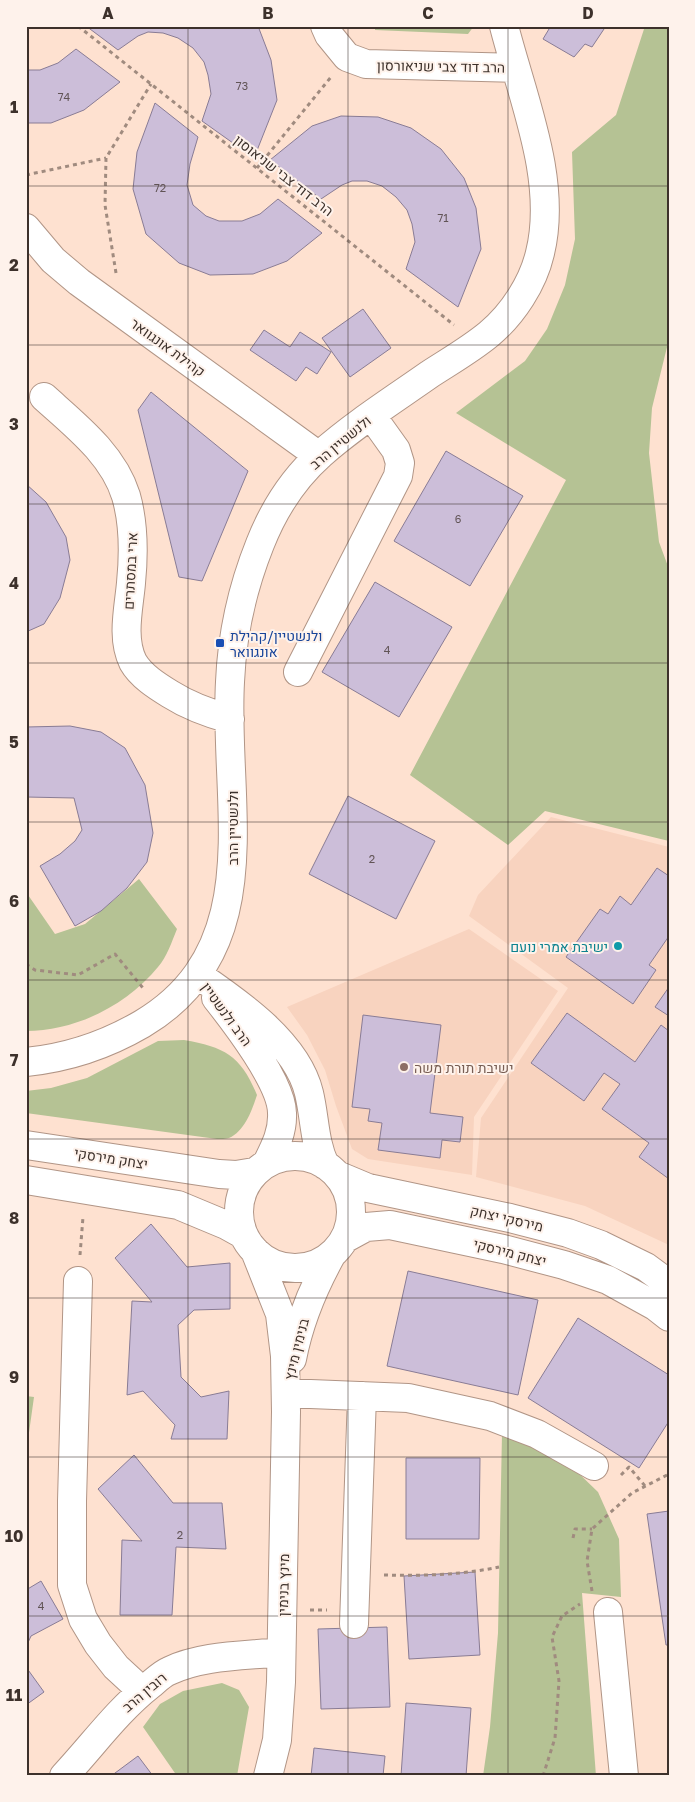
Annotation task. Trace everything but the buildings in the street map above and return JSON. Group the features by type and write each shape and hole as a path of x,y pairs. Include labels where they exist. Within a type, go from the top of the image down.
{"street":[{"path":"325,26 347,57"},
{"name":"ולנשטיין הרב","path":"26,1062 73,1054 103,1044 162,1012 198,975 218,936 225,915 232,868 233,800 230,686 232,651 245,584 260,542 276,510 297,480 319,456 372,415 490,333 508,314 525,291 540,253 544,207 543,177 536,138 504,26"},
{"name":"הרב דוד צבי שניאורסון","path":"347,57 366,64 515,68"},
{"name":"קהילת אונגוואר","path":"26,228 53,260 79,282 319,456"},
{"name":"ארי במסתרים","path":"44,397 92,441 112,466 125,494 133,528 131,582 127,618 128,646 133,661 151,681 182,701 210,714 230,719"},
{"path":"298,672 398,476 400,463 396,450 372,415"},
{"name":"הרב ולנשטיין","path":"198,975 227,1012 277,1088 282,1112 281,1127 278,1140 260,1168"},
{"name":"הרב ולנשטיין","path":"198,975 236,1000 263,1024 293,1058 304,1076 309,1094 315,1137 331,1170"},
{"name":"יצחק מירסקי","path":"26,1145 219,1174 236,1175 260,1168"},
{"path":"26,1180 178,1205 226,1225 250,1243 268,1262 284,1267 301,1268 318,1263 338,1246 350,1223 350,1206 346,1190 331,1170 311,1158 296,1155 281,1157 260,1168 244,1186 239,1202 239,1219 250,1243"},
{"name":"מירסקי יצחק","path":"331,1170 368,1188 510,1218 568,1233 601,1245 646,1267 669,1284"},
{"name":"יצחק מירסקי","path":"338,1246 366,1227 390,1225 503,1250 608,1280 655,1306 669,1317"},
{"name":"בנימין מינץ","path":"250,1243 280,1314 285,1356 286,1393"},
{"name":"בנימין מינץ","path":"286,1393 297,1333 309,1301 338,1246"},
{"path":"78,1281 72,1501 72,1585 84,1619 98,1644 116,1667 142,1691"},
{"path":"286,1393 408,1398 490,1416 537,1434 594,1466"},
{"name":"מינץ בנימין","path":"268,1776 277,1740 281,1682 286,1393"},
{"path":"354,1624 362,1396"},
{"path":"608,1612 624,1776"},
{"name":"רובין הרב","path":"64,1776 111,1720 142,1691 168,1671 198,1662 281,1652"}],"path":[{"name":"הרב דוד צבי שניאוסון","path":"78,26 476,342"},
{"path":"257,168 347,57"},
{"path":"122,314 105,205 106,158 151,84"},
{"path":"26,175 106,158"},
{"path":"26,964 35,970 78,975 115,954 162,1012"},
{"path":"78,1281 85,1190"},
{"path":"629,1467 646,1486"},
{"path":"573,1538 575,1529 592,1529"},
{"path":"356,1574 404,1576 475,1572 499,1567"}],"shaded area":[{"path":"551,817 669,847 669,1245 585,1206 476,1177 481,1118 568,988 469,916 478,895"},
{"path":"469,929 558,991 474,1117 472,1175 368,1159 352,1149 325,1070 307,1035 287,1007"}],"green space":[{"path":"375,26 474,26 468,34 375,30"},
{"path":"645,26 669,26 669,339 652,408 649,453 659,542 669,569 669,841 545,811 508,845 410,775 566,480 456,413 525,361 547,329 565,285 575,239 572,152 616,115"},
{"path":"139,879 177,929 161,963 131,993 99,1013 82,1021 63,1026 45,1030 26,1031 26,892 55,934 85,924"},
{"path":"184,1040 221,1050 238,1062 245,1071 257,1095 244,1125 235,1135 229,1138 217,1139 26,1113 26,1091 51,1088 87,1078 158,1041"},
{"path":"26,1396 34,1397 26,1454"},
{"path":"502,1434 531,1444 569,1464 598,1492 619,1539 621,1597 582,1593 596,1776 483,1776 490,1727 498,1633"},
{"path":"222,1683 239,1690 249,1707 237,1776 177,1776 143,1727 160,1704 183,1691"}],"place":[{"name":"ולנשטיין/קהילת אונגוואר","path":"220,643"},
{"name":"ישיבת אמרי נועם","path":"618,946"},
{"name":"ישיבת תורת משה","path":"404,1067"}]}
